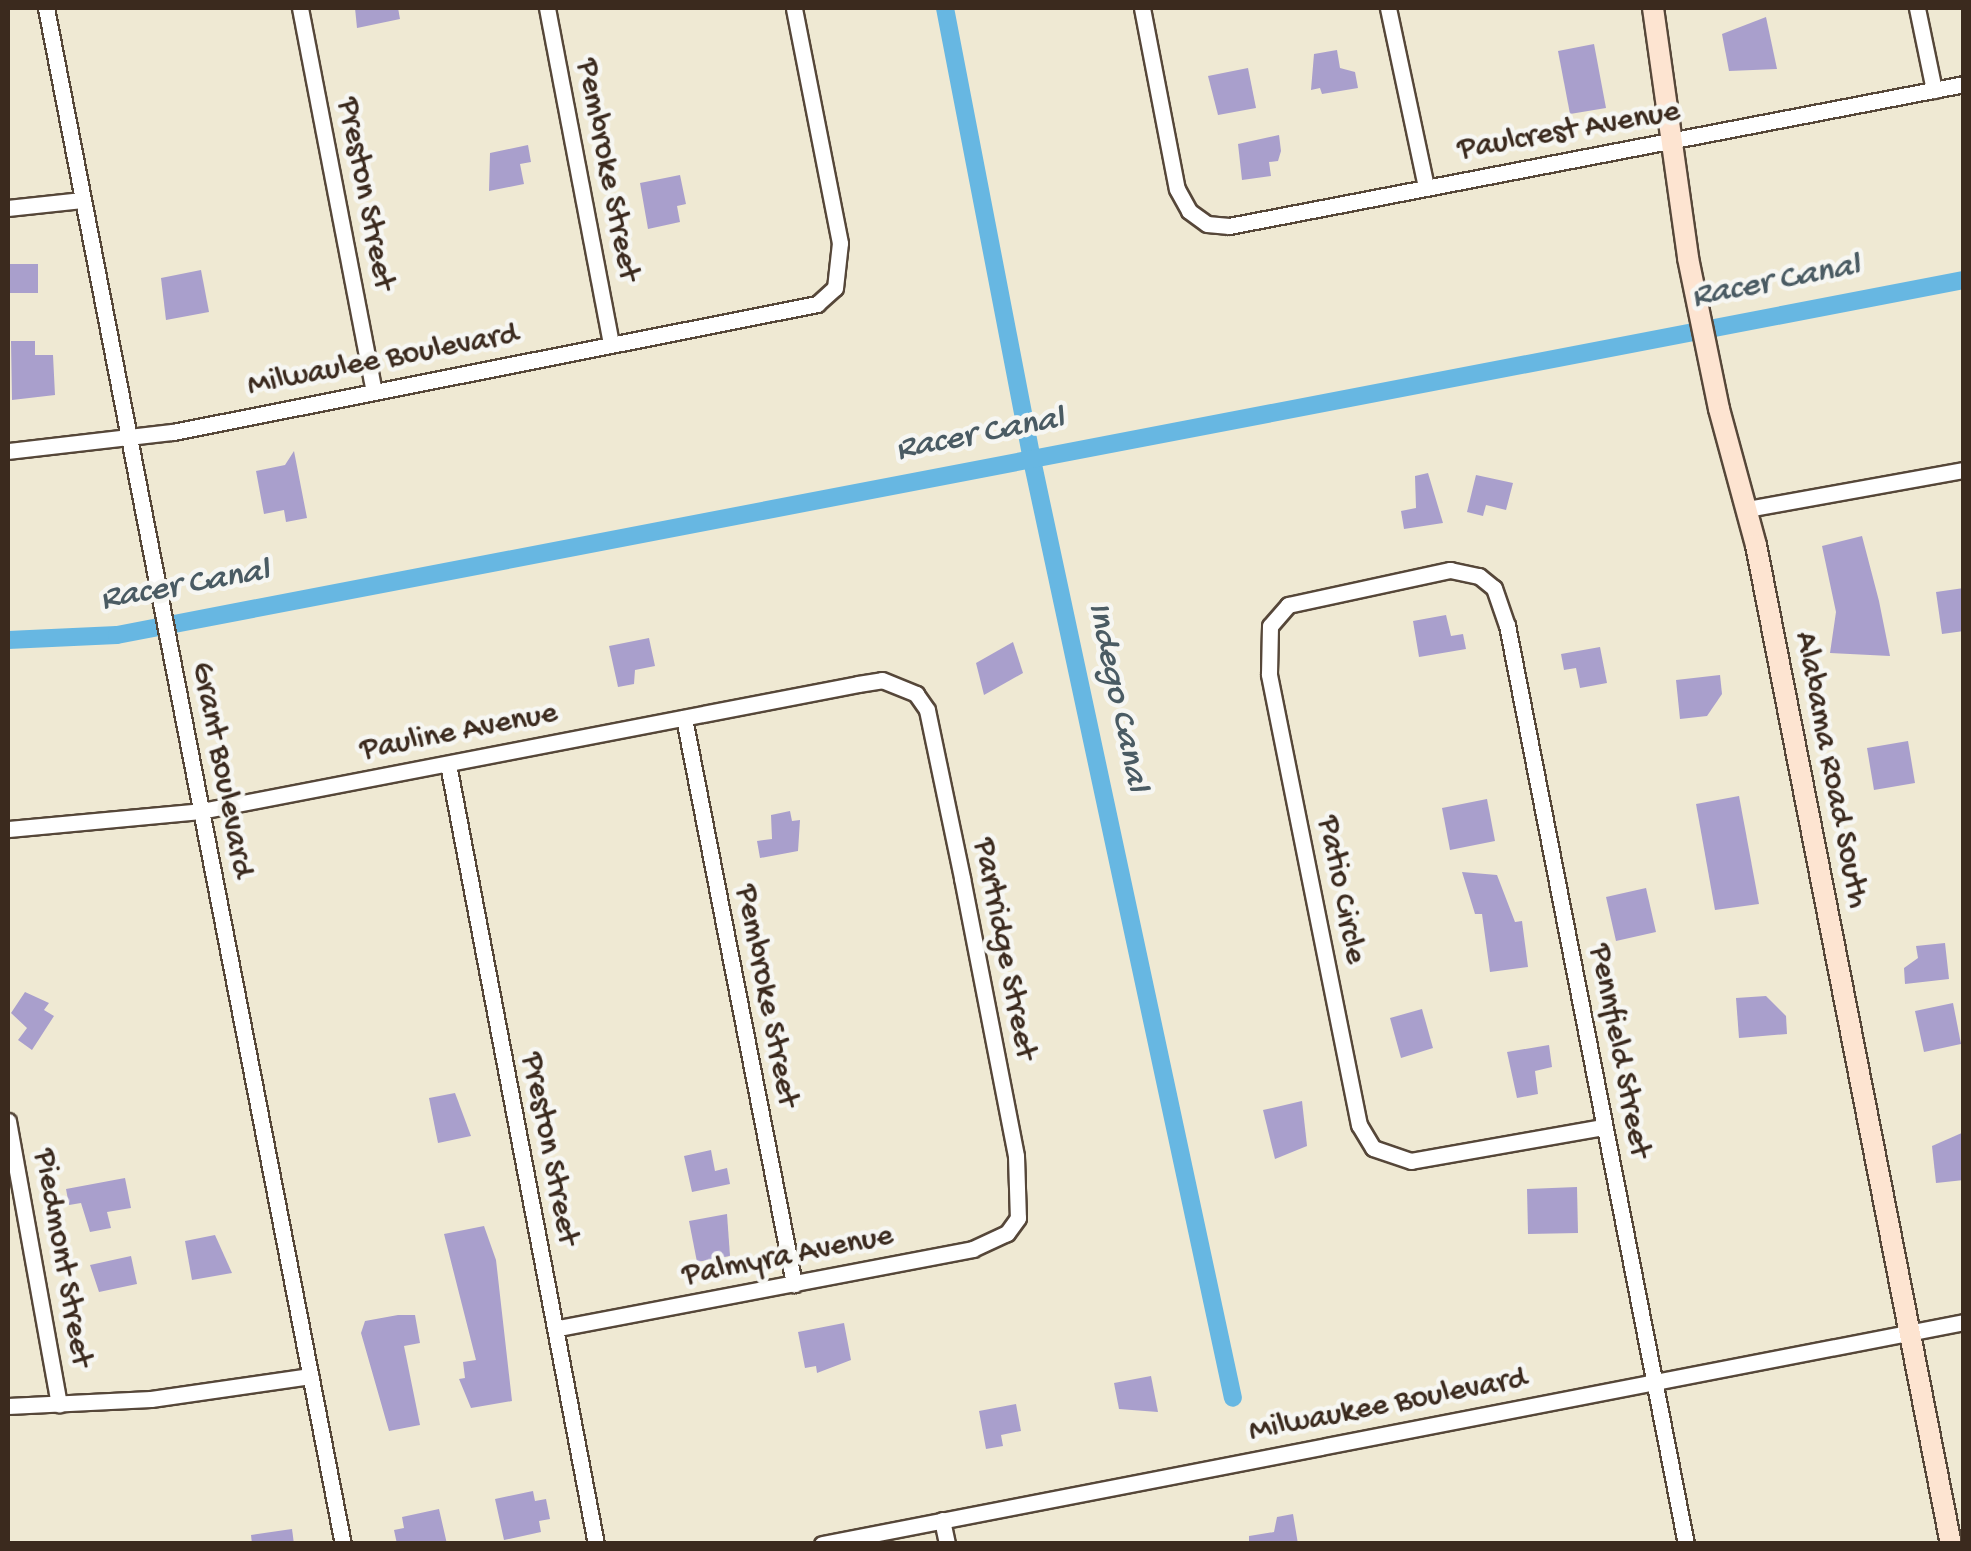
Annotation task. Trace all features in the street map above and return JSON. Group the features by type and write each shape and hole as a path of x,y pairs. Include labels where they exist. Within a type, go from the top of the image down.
{"street":[{"name":"Grant Boulevard","path":"46,8 343,1544"},
{"name":"Preston Street","path":"300,8 374,392"},
{"name":"Pembroke Street","path":"547,8 611,344"},
{"name":"Milwaulee Boulevard","path":"8,451 129,439 817,304 834,288 840,244 794,8"},
{"name":"Paulcrest Avenue","path":"1142,8 1177,189 1188,211 1207,224 1229,226 1964,84"},
{"path":"1388,8 1426,187"},
{"name":"Alabama Road South","path":"1653,8 1708,356 1747,509 1951,1544"},
{"path":"1917,8 1934,90"},
{"path":"8,208 82,200"},
{"path":"1747,509 1964,470"},
{"name":"Patio Circle","path":"1480,576 1428,572 1306,598 1288,605 1270,626 1269,674 1350,1087 1359,1125 1389,1158 1411,1161 1604,1126"},
{"name":"Pennfield Street","path":"1480,576 1494,588 1507,626 1686,1544"},
{"name":"Pauline Avenue","path":"8,829 200,811 882,680 916,694"},
{"name":"Partridge Street","path":"916,694 931,727 962,878 1016,1156 1018,1218"},
{"name":"Pembroke Street","path":"684,718 794,1284"},
{"name":"Preston Street","path":"448,764 596,1544"},
{"name":"Piedmont Street","path":"8,1121 59,1404"},
{"name":"Palmyra Avenue","path":"556,1328 974,1249 1008,1233 1018,1218"},
{"name":"Milwaukee Boulevard","path":"822,1544 1964,1322"},
{"path":"8,1406 238,1390 310,1376"},
{"path":"942,1520 947,1544"}],"building":[{"path":"355,8 398,8 400,19 357,28"},
{"path":"1766,17 1777,69 1729,71 1722,34"},
{"path":"1594,44 1606,108 1570,114 1558,51"},
{"path":"1337,50 1340,68 1355,72 1358,88 1322,94 1320,88 1311,90 1314,54"},
{"path":"1248,68 1256,108 1218,115 1208,76"},
{"path":"1279,135 1281,151 1278,161 1269,162 1271,176 1242,180 1238,144"},
{"path":"528,145 531,162 520,164 524,184 489,191 490,153"},
{"path":"680,175 686,204 677,206 680,222 648,229 640,183"},
{"path":"8,264 38,264 38,293 8,293"},
{"path":"201,270 209,312 166,320 161,278"},
{"path":"11,341 35,341 35,355 53,355 55,395 12,400"},
{"path":"294,451 307,518 286,522 284,510 264,514 256,471 285,465"},
{"path":"1428,473 1443,523 1404,529 1401,511 1416,508 1415,476"},
{"path":"1476,475 1513,483 1506,510 1486,505 1483,516 1467,512"},
{"path":"1862,536 1890,656 1830,653 1836,612 1822,546"},
{"path":"1964,588 1964,631 1942,634 1936,592"},
{"path":"1446,615 1451,636 1463,634 1466,649 1419,657 1413,621"},
{"path":"649,638 655,666 635,670 634,684 618,687 609,646"},
{"path":"1013,642 1023,673 984,695 976,663"},
{"path":"1600,647 1607,683 1580,688 1576,668 1564,670 1561,654"},
{"path":"1720,675 1722,694 1707,716 1680,719 1676,680"},
{"path":"1908,741 1915,783 1874,790 1867,748"},
{"path":"1739,796 1759,904 1715,910 1696,804"},
{"path":"1487,799 1495,841 1450,850 1442,808"},
{"path":"790,811 792,821 800,820 798,851 760,858 757,841 772,839 771,815"},
{"path":"1462,872 1497,875 1515,922 1522,921 1528,967 1490,972 1482,914 1475,914"},
{"path":"1646,888 1656,932 1616,941 1606,897"},
{"path":"1945,943 1949,979 1905,984 1904,968 1918,958 1916,946"},
{"path":"25,992 49,1003 44,1010 54,1016 32,1050 18,1040 27,1028 11,1013"},
{"path":"1766,996 1786,1016 1787,1034 1739,1038 1736,998"},
{"path":"1953,1003 1961,1044 1924,1052 1915,1011"},
{"path":"1422,1009 1433,1048 1401,1058 1390,1018"},
{"path":"1549,1045 1552,1067 1535,1071 1538,1094 1517,1098 1507,1052"},
{"path":"455,1093 471,1136 438,1143 429,1098"},
{"path":"1302,1101 1307,1146 1275,1159 1263,1110"},
{"path":"1964,1132 1964,1180 1936,1183 1932,1146"},
{"path":"711,1150 715,1171 727,1168 730,1184 692,1192 684,1156"},
{"path":"125,1178 131,1208 107,1212 111,1228 90,1232 81,1203 69,1205 66,1189"},
{"path":"1577,1187 1578,1233 1528,1234 1527,1189"},
{"path":"727,1214 730,1256 697,1262 689,1221"},
{"path":"484,1226 496,1260 512,1401 471,1408 459,1379 465,1378 463,1362 476,1360 444,1234"},
{"path":"215,1235 232,1273 192,1280 185,1241"},
{"path":"131,1256 137,1284 99,1292 90,1265"},
{"path":"415,1315 420,1343 404,1346 420,1425 389,1431 361,1333 365,1321"},
{"path":"844,1323 851,1360 817,1373 816,1366 805,1368 798,1332"},
{"path":"1151,1376 1158,1412 1119,1409 1114,1383"},
{"path":"1016,1404 1021,1431 1001,1435 1003,1446 986,1449 979,1411"},
{"path":"533,1491 535,1501 546,1499 550,1519 539,1521 541,1532 504,1540 495,1499"},
{"path":"439,1509 447,1544 397,1544 394,1530 404,1528 402,1517"},
{"path":"1293,1514 1298,1544 1249,1544 1249,1536 1274,1532 1277,1517"},
{"path":"292,1529 294,1544 252,1544 251,1535"}],"waterway":[{"name":"Indego Canal","path":"945,8 1032,460 1233,1398"},
{"name":"Racer Canal","path":"8,640 117,635 1964,280"}]}
